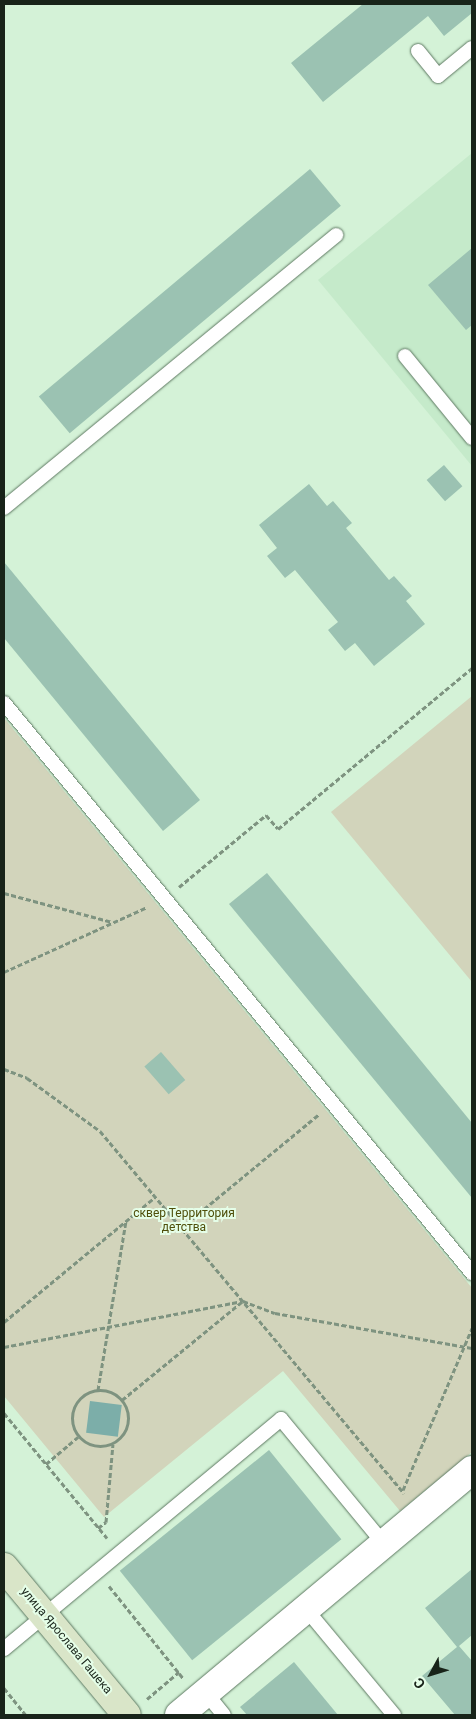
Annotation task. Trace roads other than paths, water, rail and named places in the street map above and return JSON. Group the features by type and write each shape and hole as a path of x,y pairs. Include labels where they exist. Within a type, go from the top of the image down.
{"main road":[{"name":"улица Ярослава Гашека","path":"4,1567 127,1715"}],"street":[{"path":"179,1715 472,1470"}],"lane":[{"path":"418,52 438,76 472,48"},
{"path":"4,508 336,235"},
{"path":"405,356 472,438"},
{"path":"4,703 472,1273"},
{"path":"4,1649 281,1419 384,1544"},
{"path":"306,1609 394,1715"},
{"path":"203,1695 224,1715"}],"water":[{"path":"90,1401 122,1405 118,1437 86,1433"}],"park label":[{"name":"сквер Территория детства","path":"184,1221"}]}
